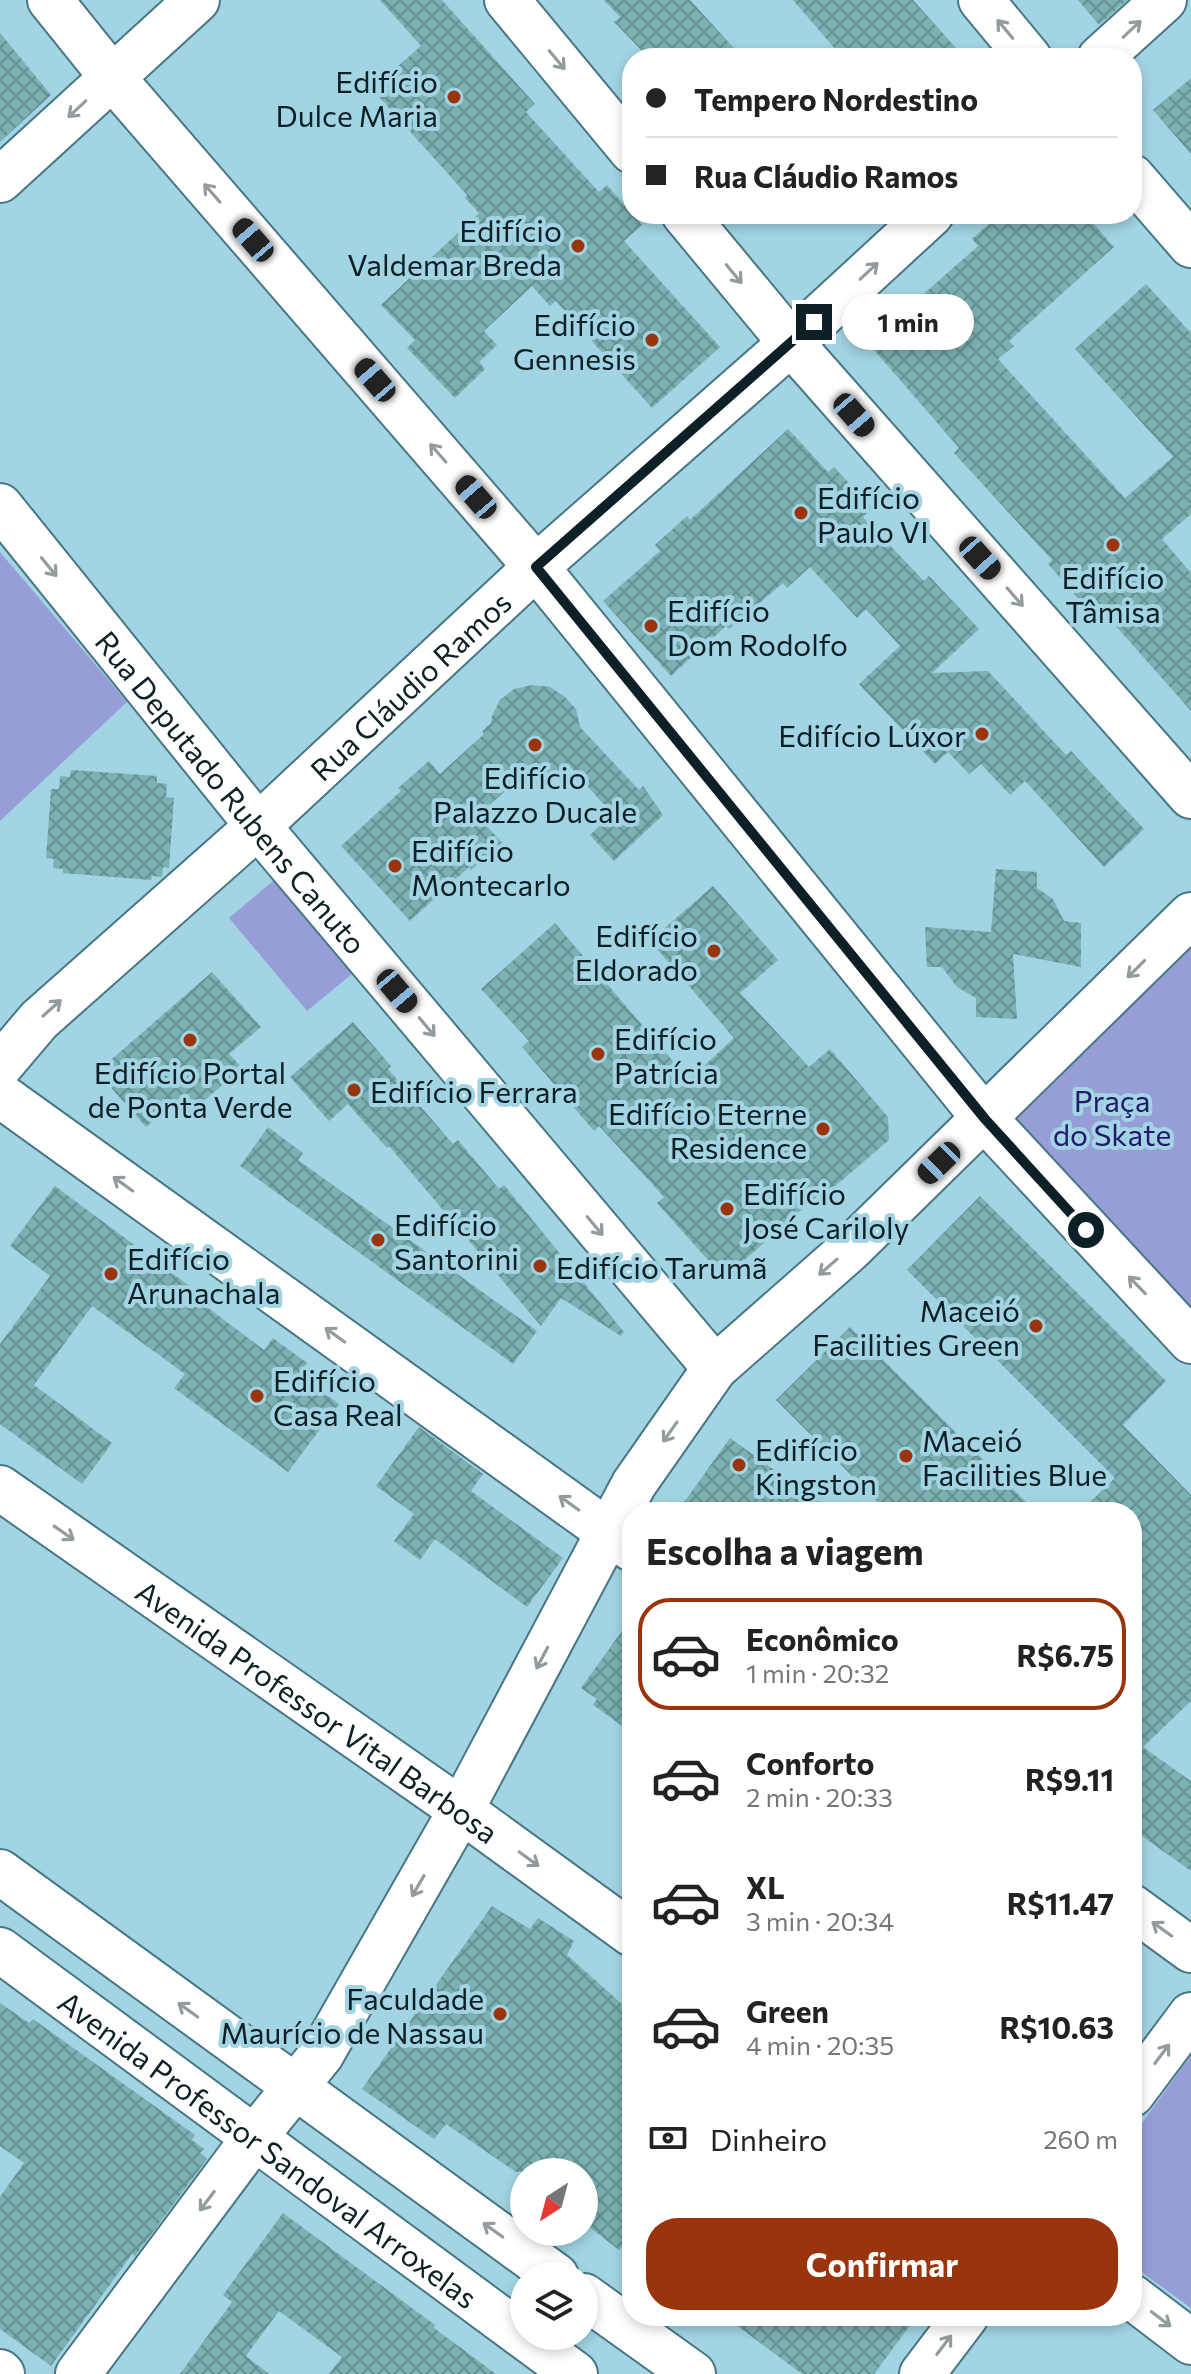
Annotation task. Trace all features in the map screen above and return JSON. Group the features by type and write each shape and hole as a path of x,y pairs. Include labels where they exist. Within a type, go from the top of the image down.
{"street":[{"path":"50,0 112,77 536,567 985,1119 1191,1341"},
{"path":"0,180 197,0"},
{"path":"507,0 622,139"},
{"path":"981,0 1021,48"},
{"path":"1111,48 1164,0"},
{"path":"1142,189 1191,245"},
{"path":"692,224 791,343 1191,796"},
{"name":"Rua Cláudio Ramos","path":"0,1066 39,1020 258,826 536,567 791,343 920,224"},
{"name":"Rua Deputado Rubens Canuto","path":"0,506 258,826 715,1368"},
{"path":"630,1502 634,1484 715,1368 849,1250 1191,915"},
{"path":"0,1095 620,1540 321,2055 254,2138 78,2374"},
{"name":"Avenida Professor Vital Barbosa","path":"0,1488 461,1810 622,1927"},
{"path":"0,1872 537,2262"},
{"path":"1142,1914 1191,1950"},
{"name":"Avenida Professor Sandoval Arroxelas","path":"0,1950 575,2374"},
{"path":"1142,2081 1191,2015"},
{"path":"1142,2305 1191,2342"},
{"path":"598,2306 622,2323"},
{"path":"626,2326 693,2374"},
{"path":"922,2374 958,2326"}],"green space":[{"path":"0,552 127,702 0,821"},
{"path":"274,880 353,973 307,1011 229,918"},
{"name":"Praça do Skate","path":"1191,931 1191,1313 1003,1115"},
{"path":"1191,2055 1191,2308 1142,2272 1142,2123"}],"building":[{"path":"380,0 442,0 535,104 526,112 599,192 607,185 622,202 622,224 642,225 624,241 720,347 652,408 556,301 550,306 532,286 484,331 497,345 479,362 485,369 455,398 407,348 415,340 381,305 479,213 465,198 467,195 372,89 421,46"},
{"path":"604,0 690,0 734,48 639,48 614,22 620,17"},
{"path":"793,0 913,0 956,48 834,48"},
{"path":"1078,0 1127,0 1099,25"},
{"path":"0,33 51,95 0,142"},
{"path":"1191,78 1191,154 1153,110"},
{"path":"989,224 1094,224 1114,247 1009,341 1014,346 998,359 1125,498 1173,457 1075,349 1146,284 1191,333 1191,514 1162,539 1191,573 1191,711 1092,599 1085,606 1048,564 1052,560 954,453 959,448 868,343 978,246 972,239"},
{"path":"788,429 828,472 834,467 872,508 863,517 924,581 929,576 979,629 932,673 988,671 1066,755 1071,751 1144,829 1104,867 1025,781 1010,795 981,764 969,774 948,752 935,764 859,684 900,646 866,609 857,618 810,567 787,588 783,583 729,629 726,626 671,676 603,601 660,551 655,545 687,516 690,520"},
{"path":"532,685 550,687 564,696 576,709 580,727 639,790 643,786 663,815 614,861 590,835 612,814 568,764 546,783 543,780 533,788 522,775 478,816 502,843 471,870 469,867 410,921 341,846 429,761 440,774 484,734 482,731 491,723 500,700 514,689"},
{"path":"71,770 157,776 157,783 167,784 166,797 174,798 169,868 163,867 162,877 152,876 151,880 63,873 63,869 53,868 54,859 46,858 51,789 59,789 60,776 70,777"},
{"path":"996,869 1037,872 1037,888 1053,899 1064,921 1081,923 1081,967 1013,954 1017,1019 976,1017 976,998 957,987 942,967 927,967 925,927 991,932"},
{"path":"713,886 778,960 740,993 809,1067 830,1049 888,1117 889,1140 827,1193 823,1191 724,1278 657,1203 664,1197 599,1126 594,1131 522,1047 529,1041 481,989 555,923 689,1080 734,1038 650,941"},
{"name":"Edifício Portal de Ponta Verde","path":"212,972 261,1027 229,1054 242,1068 196,1108 184,1094 146,1127 97,1072"},
{"path":"353,1022 391,1066 388,1069 453,1144 458,1140 499,1189 504,1185 624,1332 621,1336 561,1298 541,1326 389,1146 387,1148 348,1104 329,1121 290,1077"},
{"name":"Edifício Santorini","path":"268,1127 303,1153 298,1160 537,1331 513,1364 240,1166"},
{"path":"55,1186 211,1302 207,1307 264,1350 273,1338 307,1363 299,1375 339,1404 288,1472 174,1388 185,1374 92,1306 34,1385 112,1443 82,1484 0,1424 0,1344 50,1276 10,1246"},
{"path":"980,1196 1166,1381 1123,1425 1191,1495 1191,1701 1143,1747 1191,1781 1191,1871 1142,1836 1142,1502 1090,1502 1115,1478 907,1270"},
{"name":"Maceió Facilities Blue","path":"850,1327 1026,1502 878,1502 776,1400"},
{"path":"419,1427 483,1474 471,1491 563,1558 527,1607 435,1539 420,1560 394,1541 414,1514 376,1486"},
{"name":"Edifício Kingston","path":"730,1438 819,1502 684,1502"},
{"path":"622,1631 622,1726 593,1705 597,1699 581,1688"},
{"name":"Faculdade Maurício de Nassau","path":"492,1906 530,1929 538,1918 574,1941 567,1955 622,2004 622,2246 619,2250 598,2234 598,2158 510,2158 510,2168 446,2124 434,2139 362,2089"},
{"path":"0,2003 29,2023 33,2019 195,2135 192,2140 204,2149 200,2153 207,2159 135,2256 132,2254 51,2366 0,2329 0,2197 24,2163 0,2146"},
{"path":"283,2213 496,2374 329,2374 342,2357 279,2311 246,2356 269,2374 180,2374 232,2302 223,2295"},
{"path":"737,2326 910,2326 874,2374 802,2374"}],"place":[{"name":"Edifício Dulce Maria","path":"454,97"},
{"name":"Edifício Valdemar Breda","path":"578,246"},
{"name":"Edifício Gennesis","path":"652,340"},
{"name":"Edifício Paulo VI","path":"801,513"},
{"name":"Edifício Tâmisa","path":"1113,545"},
{"name":"Edifício Dom Rodolfo","path":"651,626"},
{"name":"Edifício Lúxor","path":"982,734"},
{"name":"Edifício Palazzo Ducale","path":"535,745"},
{"name":"Edifício Montecarlo","path":"395,866"},
{"name":"Edifício Eldorado","path":"714,951"},
{"name":"Edifício Portal de Ponta Verde","path":"190,1040"},
{"name":"Edifício Patrícia","path":"598,1054"},
{"name":"Edifício Ferrara","path":"354,1090"},
{"name":"Edifício Eterne Residence","path":"823,1129"},
{"name":"Edifício José Cariloly","path":"727,1209"},
{"name":"Edifício Santorini","path":"378,1240"},
{"name":"Edifício Tarumã","path":"540,1266"},
{"name":"Edifício Arunachala","path":"111,1274"},
{"name":"Maceió Facilities Green","path":"1036,1326"},
{"name":"Edifício Casa Real","path":"257,1396"},
{"name":"Maceió Facilities Blue","path":"906,1456"},
{"name":"Edifício Kingston","path":"739,1465"},
{"name":"Faculdade Maurício de Nassau","path":"500,2014"}],"route":[{"path":"814,322 536,567 985,1119 1086,1230"}]}
